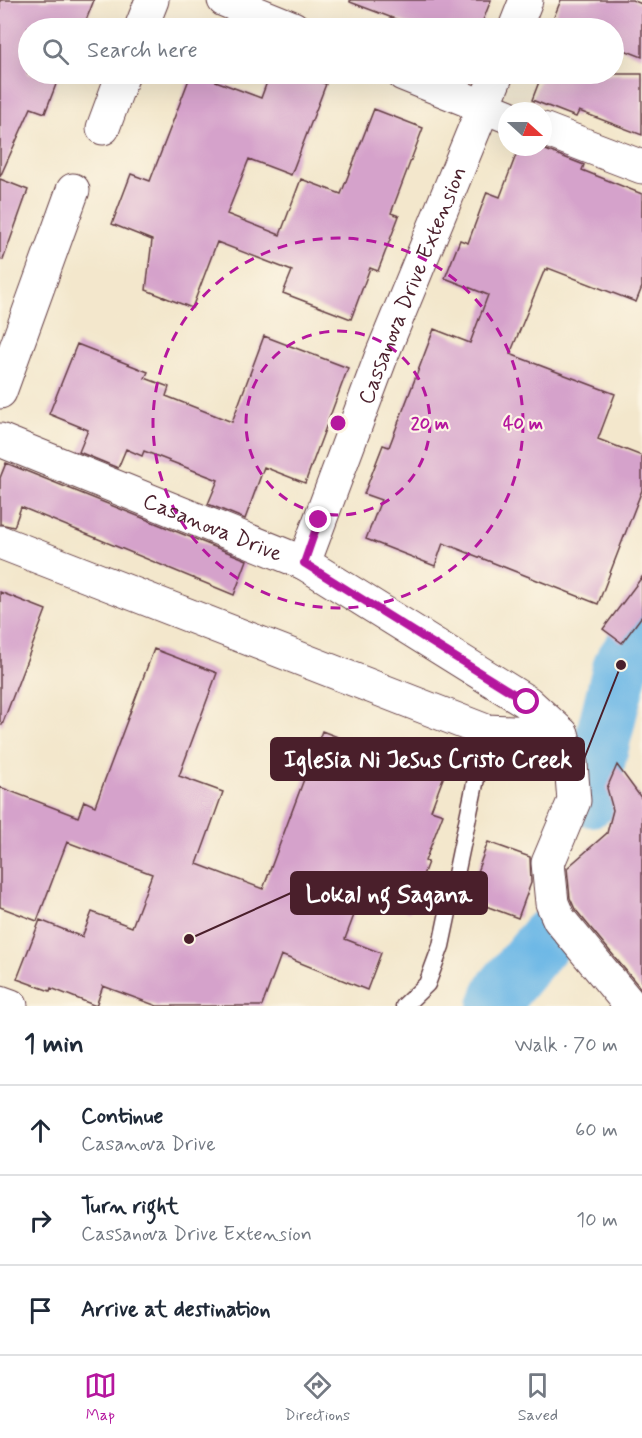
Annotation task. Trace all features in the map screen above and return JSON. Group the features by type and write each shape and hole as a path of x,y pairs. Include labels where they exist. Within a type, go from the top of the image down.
{"street":[{"path":"145,18 152,0"},
{"path":"224,0 268,18"},
{"path":"519,18 526,0"},
{"path":"103,128 119,84"},
{"path":"428,84 495,111"},
{"name":"Cassanova Drive Extension","path":"304,563 381,357 495,111 496,84"},
{"path":"552,132 642,167"},
{"path":"0,392 73,190"},
{"name":"Casanova Drive","path":"0,440 304,563 527,702 562,734"},
{"path":"0,542 486,731 562,734 571,764 574,801 548,863 552,903 559,919 631,1006"},
{"path":"0,1002 11,1006"}],"lane":[{"path":"404,1006 427,984 441,946 486,731"}],"building":[{"path":"0,0 94,0 87,18 18,18 18,84 56,84 45,113 31,108 0,177"},
{"path":"350,0 491,0 484,18 392,18 350,2"},
{"path":"561,0 632,0 642,4 642,57 624,50 624,18 554,18"},
{"path":"624,74 642,74 642,135 579,111 576,117 552,108 552,102 532,100 538,84 624,84"},
{"path":"187,84 224,84 261,98 266,84 326,84 291,175 249,159 227,214 280,235 301,179 341,194 374,109 423,128 391,213 399,216 378,271 370,268 351,319 283,293 292,271 217,242 192,308 146,290 152,240 112,224 131,174 150,181"},
{"path":"552,152 584,165 582,170 642,194 642,287 636,302 548,268 548,270 545,269 510,354 615,394 598,439 642,456 642,490 598,604 443,543 435,566 366,539 381,500 364,494 383,445 389,447 434,329 470,343 488,295 445,278 460,240 468,243 487,192 500,197 516,156 552,156"},
{"path":"0,179 28,190 3,260 0,259"},
{"path":"264,336 348,368 305,483 264,467 245,519 208,504 218,480 144,451 142,456 126,449 118,468 79,452 88,430 49,414 77,344 148,372 145,378 169,387 166,396 232,422"},
{"path":"6,463 247,560 234,595 21,507 14,527 0,524 0,478"},
{"path":"642,577 642,616 622,643 603,629"},
{"path":"0,592 46,610 2,725 0,724"},
{"path":"154,649 217,673 179,776 223,792 197,864 263,889 322,731 392,758 396,745 448,765 431,810 443,814 409,912 362,894 345,939 381,953 367,990 281,955 262,1006 157,1006 103,986 96,1006 51,988 50,991 17,979 40,920 82,937 92,912 132,927 152,874 67,842 37,921 0,907 0,787 78,817 84,801 95,806"},
{"path":"617,765 642,799 642,990 575,909 570,898 567,868 607,833 613,810 607,788"},
{"path":"488,842 530,857 531,883 518,918 467,899"}],"waterway":[{"path":"591,799 595,771 621,665 642,635"},
{"path":"496,1006 502,991 547,937"}],"place":[{"name":"Iglesia Ni Jesus Cristo Creek","path":"621,665"},
{"name":"Lokal ng Sagana","path":"189,939"}],"route":[{"path":"319,520 304,563 527,702"}]}
